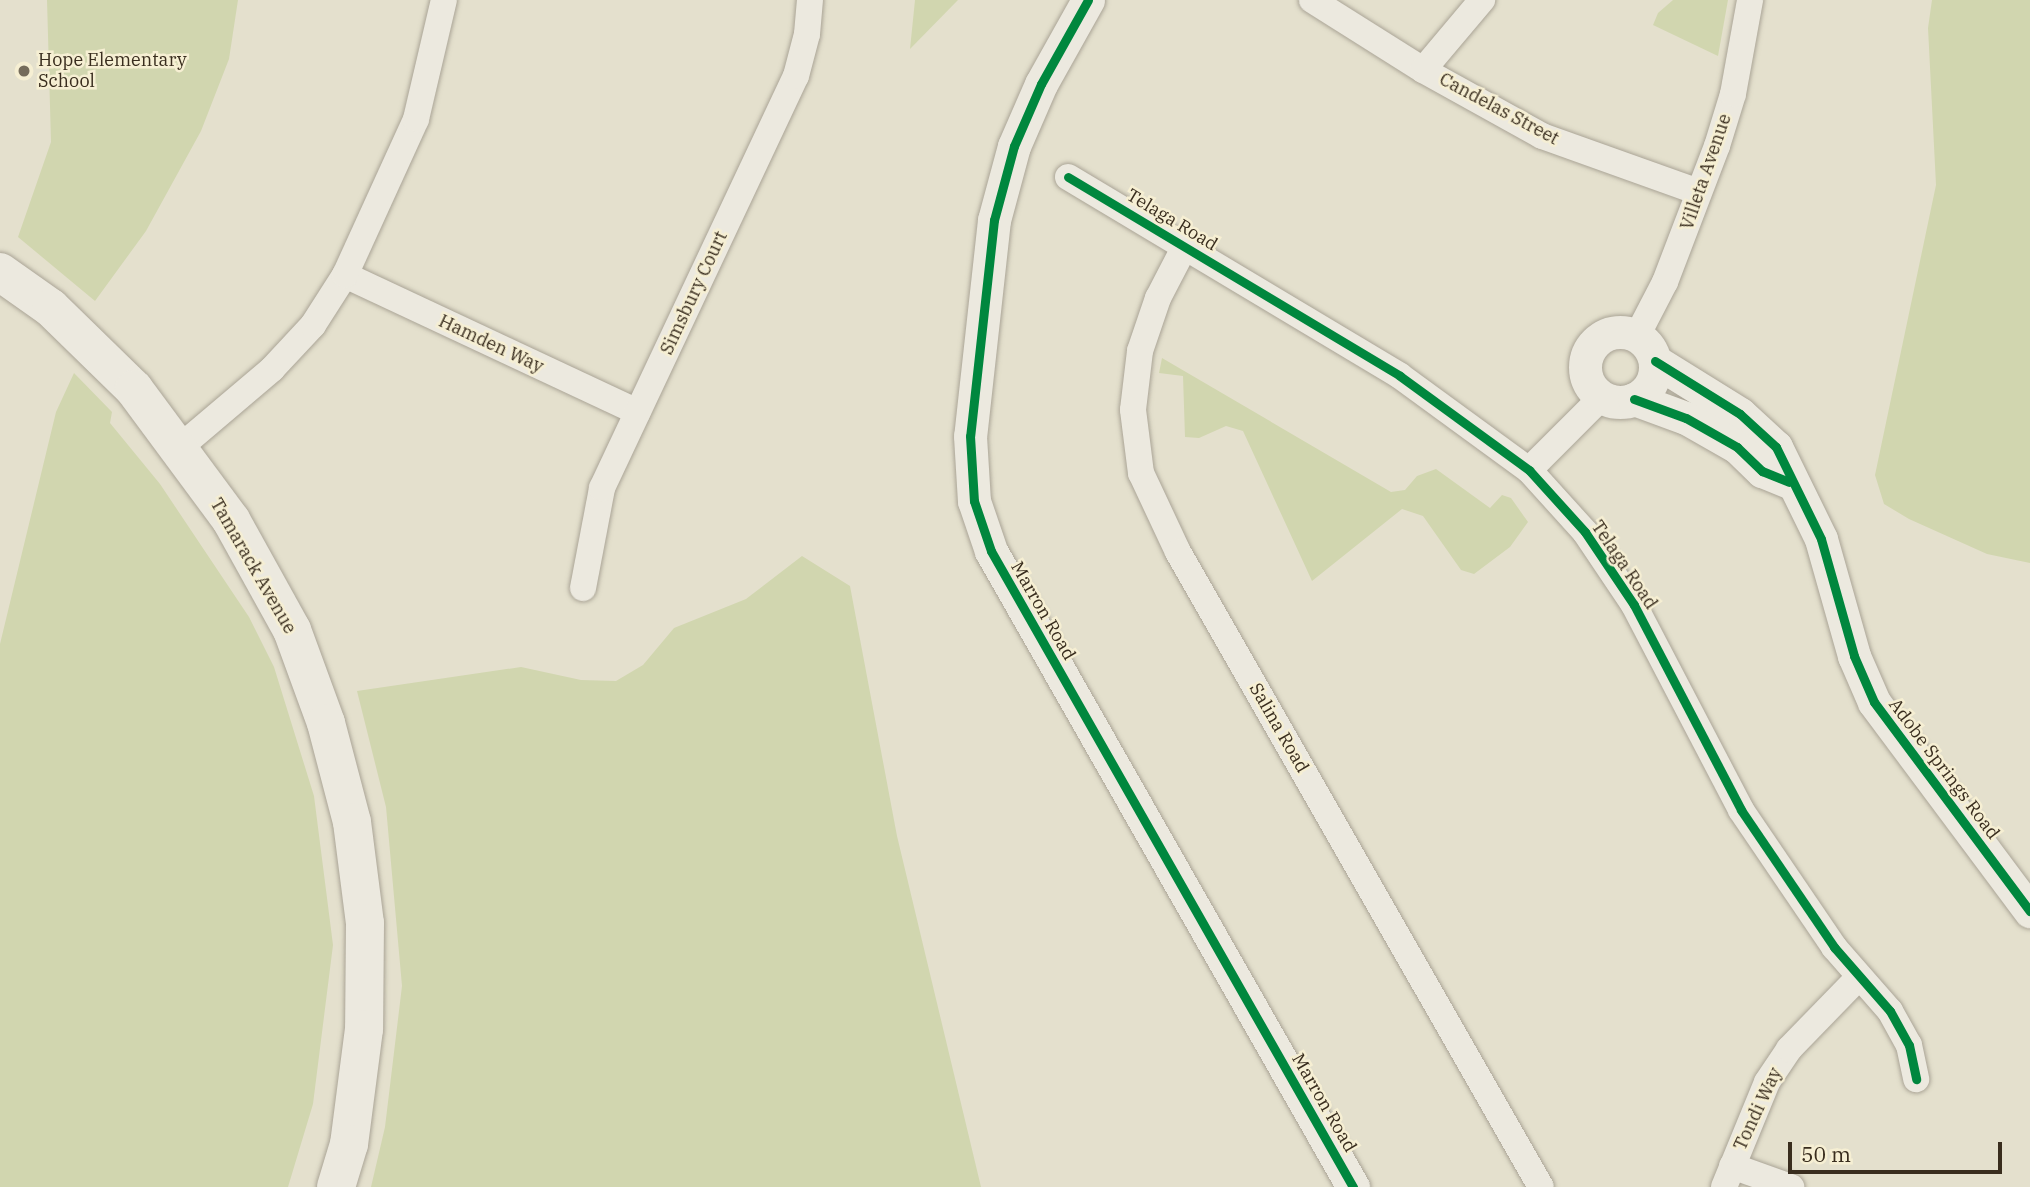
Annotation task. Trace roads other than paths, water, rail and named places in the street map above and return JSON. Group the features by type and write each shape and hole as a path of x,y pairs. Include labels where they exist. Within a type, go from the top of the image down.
{"main road":[{"name":"Tamarack Avenue","path":"0,272 51,309 134,389 231,520 292,630 326,723 352,822 365,923 364,1029 349,1144 336,1187"}],"street":[{"path":"179,448 272,369 313,325 345,275 416,119 444,0"},
{"name":"Simsbury Court","path":"583,587 602,488 796,76 807,34 810,0"},
{"name":"Marron Road","path":"1088,0 1041,84 1014,146 994,220 970,436 974,501 991,551 1353,1187"},
{"name":"Candelas Street","path":"1312,0 1423,70 1542,136 1698,192"},
{"path":"1423,70 1482,0"},
{"name":"Villeta Avenue","path":"1646,349 1665,282 1732,94 1750,0"},
{"name":"Telaga Road","path":"1068,177 1400,376 1529,470 1586,532 1634,605 1741,810 1859,977 1890,1011 1909,1045 1916,1079"},
{"name":"Salina Road","path":"1185,246 1158,298 1140,351 1133,410 1141,473 1178,552 1541,1187"},
{"name":"Hamden Way","path":"345,275 638,412"},
{"path":"1529,470 1618,398 1651,385 1646,349 1609,333 1590,348 1585,369 1594,390 1618,398 1686,418 1737,447 1762,471 1789,482"},
{"name":"Adobe Springs Road","path":"1646,349 1740,414 1776,447 1789,482 1821,540 1854,656 1874,702 2030,911"},
{"name":"Tondi Way","path":"1728,1176 1762,1092 1789,1049 1859,977"},
{"path":"1728,1176 1791,1187"}],"place":[{"name":"Hope Elementary School","path":"24,71"}]}
